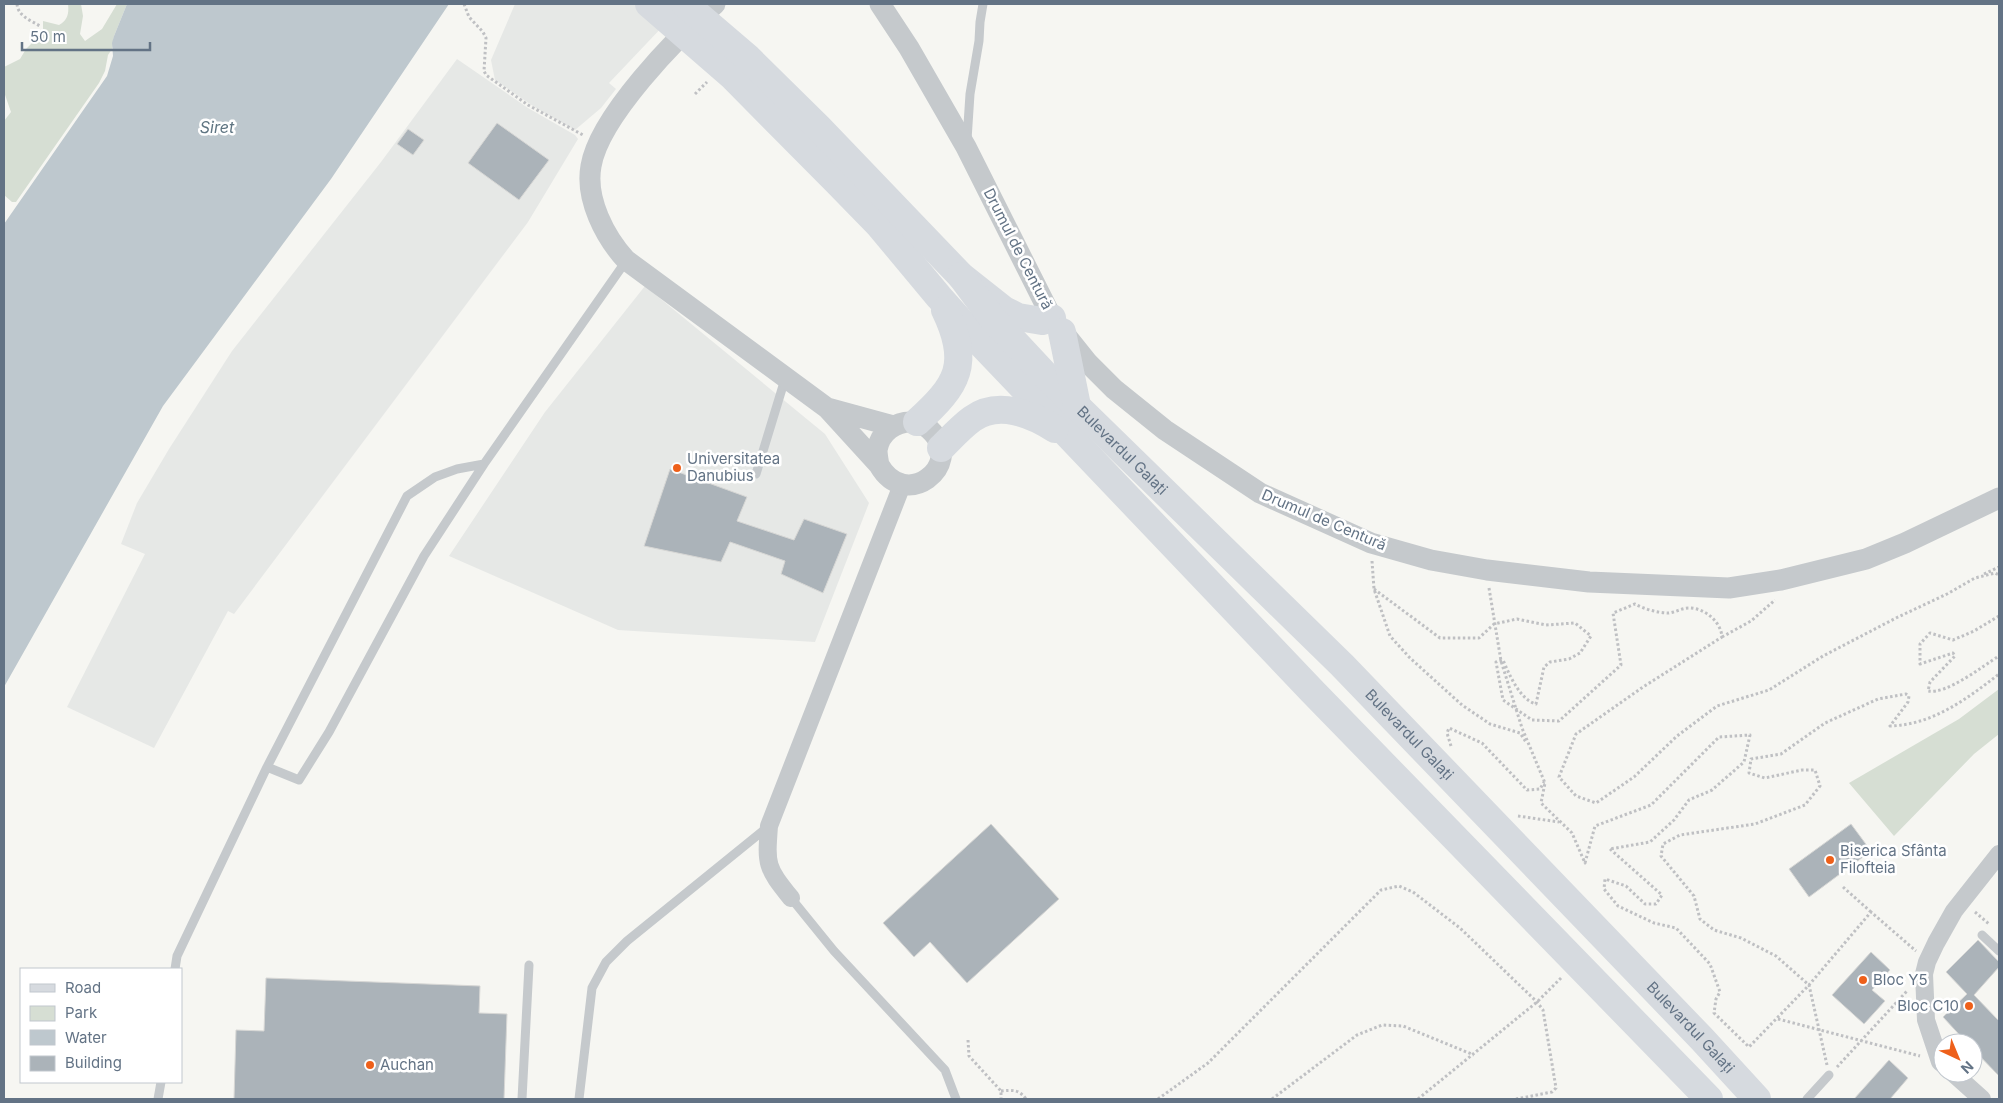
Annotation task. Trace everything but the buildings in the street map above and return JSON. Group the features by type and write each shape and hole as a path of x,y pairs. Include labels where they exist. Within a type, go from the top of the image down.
{"main road":[{"path":"649,4 730,71 878,225 939,298 953,327 958,350 958,369 951,387 936,405 905,424"},
{"path":"685,4 730,71 818,127 961,276 1004,310 1018,317 1057,325 1077,406"},
{"name":"Bulevardul Galați","path":"961,276 993,319 1052,382 1342,665 1757,1099"},
{"name":"Bulevardul Galați","path":"939,298 1319,698 1702,1091"},
{"path":"941,448 974,418 992,411 1014,410 1043,421 1079,446"},
{"path":"1702,1091 1719,1058"}],"street":[{"path":"715,4 635,88 600,140 591,167 592,193 595,207 608,237 626,260 827,408 892,481 902,485 914,485 926,481 935,472 940,460 941,448 936,436 928,428 827,408"},
{"name":"Drumul de Centură","path":"880,4 909,48 966,147 1057,325 1088,363 1114,389 1165,430 1260,493 1371,543 1431,560 1487,570 1589,582 1729,588 1781,580 1866,559 1905,543 1999,498"},
{"path":"879,465 877,450 882,436 905,424"},
{"path":"791,898 772,875 767,857 769,826 902,485"},
{"path":"1933,1037 1926,1020 1926,968 1950,918 1999,854"},
{"path":"1964,1083 1982,1099"}],"lane":[{"path":"966,147 970,94 983,4"},
{"path":"267,767 298,780 328,732 424,556 484,464 626,260"},
{"path":"756,474 786,376"},
{"path":"176,968 177,956 267,767 407,496 435,477 457,469 484,464"},
{"path":"579,1099 592,988 606,962 627,940 769,826"},
{"path":"791,898 840,958 945,1070 956,1099"},
{"path":"1982,935 1999,951"},
{"path":"522,1099 528,965"},
{"path":"1807,1099 1830,1075"},
{"path":"158,1099 160,1083"}],"path":[{"path":"17,4 17,9 23,17 40,26"},
{"path":"464,4 470,18 486,38 484,71 486,75 528,105 577,134 600,140"},
{"path":"695,94 730,71"},
{"path":"1371,543 1374,589 1390,636 1410,658 1462,705 1490,724 1520,733 1530,748"},
{"path":"1781,580 1776,599 1751,621 1643,687 1576,734 1559,777 1576,796 1596,803 1634,777 1677,736 1717,706 1770,690 1823,656 1999,567"},
{"path":"1487,570 1501,661 1516,710 1544,781 1541,803 1572,833 1585,863 1595,826 1651,805 1719,737 1750,736 1744,762 1712,790 1689,800 1674,820 1650,842 1610,849 1662,895 1656,904 1645,904 1626,886 1606,879 1604,890 1618,906 1654,923 1676,928 1710,964 1720,992 1716,1000 1714,1013 1749,1047 1809,985 1871,912"},
{"path":"1977,578 1995,573 1999,575"},
{"path":"1374,589 1440,638 1479,638 1494,624 1517,619 1546,625 1575,623 1591,636 1580,653 1569,659 1550,662 1544,667 1536,704 1529,702 1511,678 1503,660 1501,661"},
{"path":"1501,661 1496,662 1503,700 1532,720 1559,721 1621,665 1613,613 1635,604 1642,608 1669,613 1690,608 1711,616 1721,629 1722,637"},
{"path":"1999,616 1974,632 1953,640 1930,633 1920,644 1920,664 1953,653 1955,656 1930,682 1928,691 1934,692 1962,680 1999,656"},
{"path":"1830,1075 1809,985 1776,956 1741,938 1714,930 1700,918 1694,896 1661,856 1663,844 1680,835 1754,824 1805,805 1820,786 1815,770 1802,770 1765,778 1749,772 1751,759 1781,754 1825,723 1878,699 1906,694 1909,696 1908,702 1890,726 1900,726 1930,718 1966,699 1999,674"},
{"path":"1457,752 1451,745 1447,733 1449,728 1482,743 1527,790 1540,789 1544,781"},
{"path":"1510,812 1517,816 1560,822"},
{"path":"1158,1099 1208,1063 1381,890 1399,886 1413,892 1460,928 1543,1010 1556,1088 1552,1092 1516,1099"},
{"path":"1830,1075 1926,968 1871,912 1843,887"},
{"path":"1962,900 1992,926"},
{"path":"1418,1099 1537,1002 1577,962"},
{"path":"1778,1019 1933,1062"},
{"path":"1272,1099 1357,1034 1382,1024 1403,1026 1474,1055"},
{"path":"968,1040 969,1056 1001,1091 1001,1099"},
{"path":"1001,1091 1014,1090 1022,1094 1026,1099"}],"shaded area":[{"path":"515,4 684,4 609,83 616,89 601,108 575,130 536,108 495,80 491,60"},
{"path":"457,59 528,108 575,135 578,139 528,222 234,614 228,611 154,748 67,707 145,554 121,544 137,503 169,449 232,351 381,162"},
{"name":"Universitatea Danubius","path":"645,286 825,434 869,503 815,642 618,630 449,556 545,412"}],"green space":[{"path":"68,4 81,4 83,16 80,34 85,41 102,29 117,4 127,4 114,36 105,71 99,83 16,202 12,202 4,195 4,121 11,112 4,92 4,67 20,59 26,49 43,32 43,21 59,25 64,21 68,13"},
{"path":"1999,689 1999,734 1974,754 1894,836 1849,783 1959,719"}],"water":[{"name":"Siret","path":"127,4 449,4 331,179 163,406 4,687 4,224 107,76 113,56 112,43"}],"place":[{"name":"Universitatea Danubius","path":"677,468"},
{"name":"Biserica Sfânta Filofteia","path":"1830,860"},
{"name":"Bloc Y5","path":"1863,980"},
{"name":"Bloc C10","path":"1969,1006"},
{"name":"Auchan","path":"370,1065"}]}
